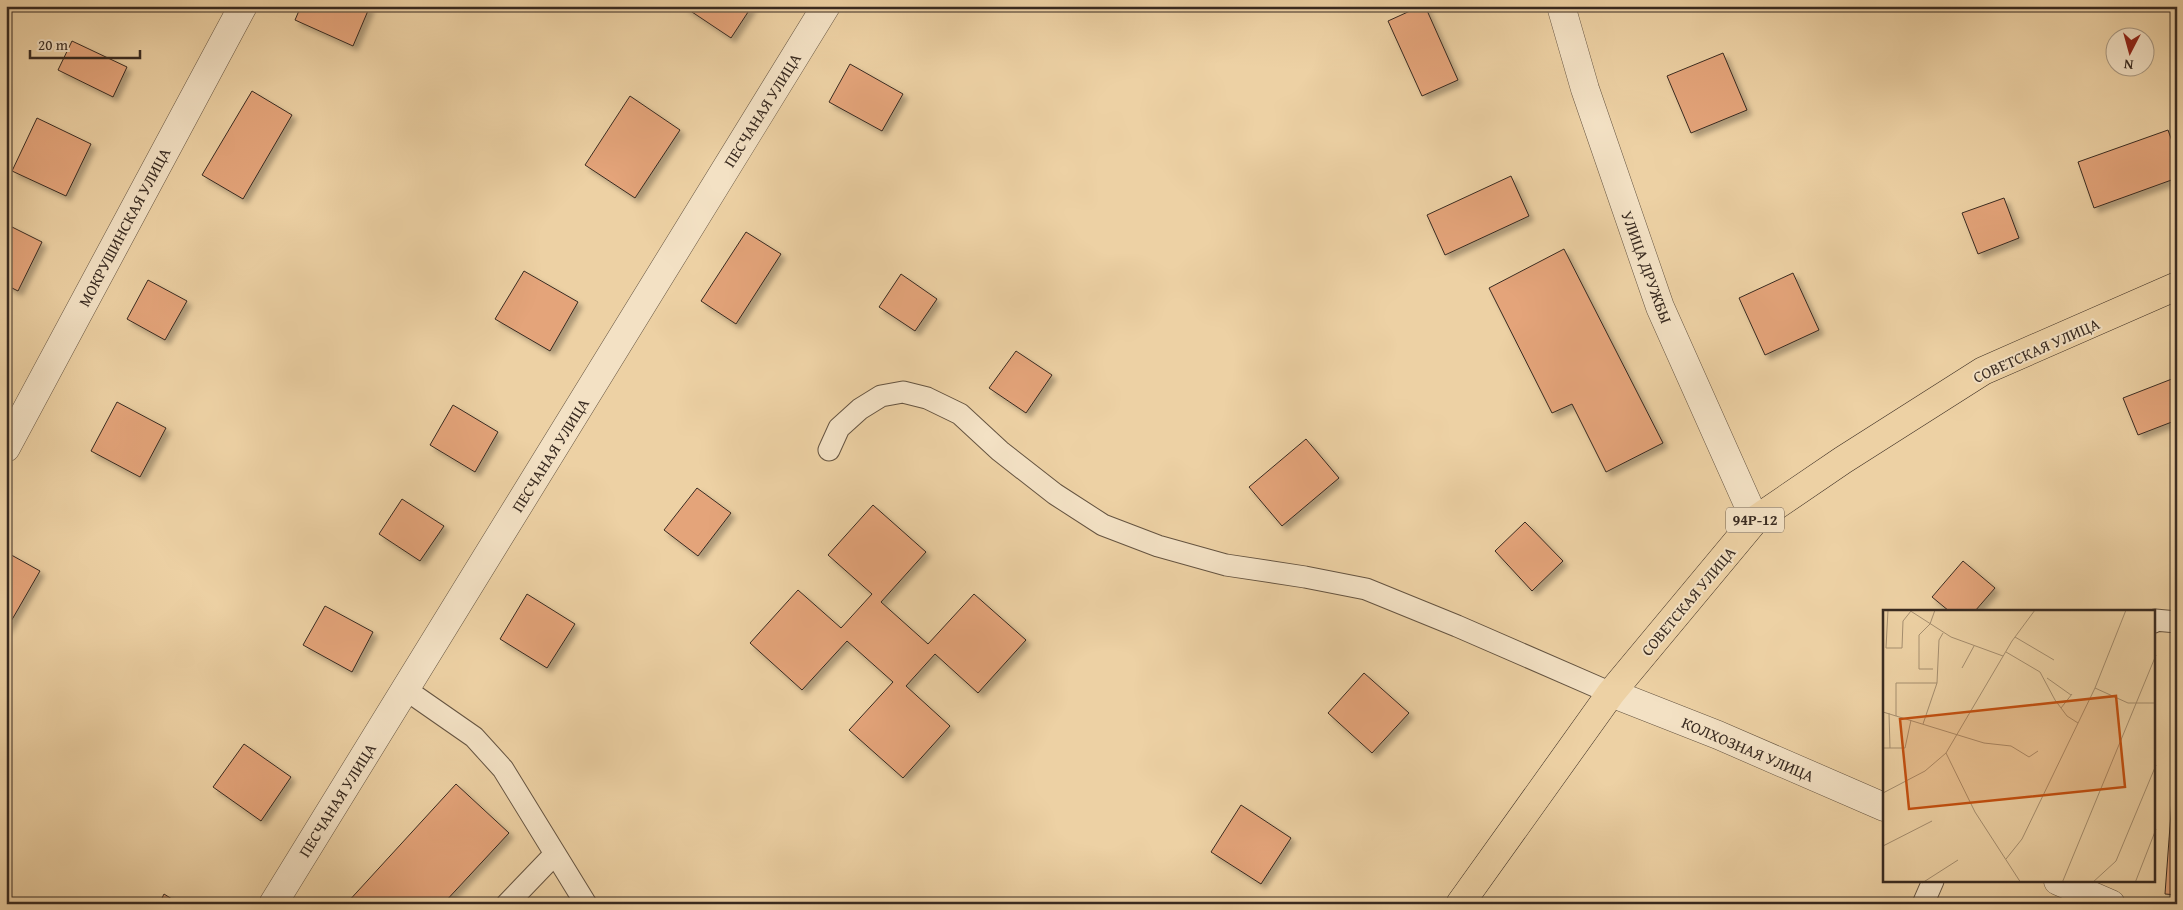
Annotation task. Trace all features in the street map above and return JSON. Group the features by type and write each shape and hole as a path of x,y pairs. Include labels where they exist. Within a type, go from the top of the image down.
{"main road":[{"name":"СОВЕТСКАЯ УЛИЦА","path":"1460,904 1611,693 1755,520 1843,460 1983,371 2177,286"}],"street":[{"name":"МОКРУШИНСКАЯ УЛИЦА","path":"6,448 243,6"},
{"name":"ПЕСЧАНАЯ УЛИЦА","path":"273,904 826,6"},
{"name":"УЛИЦА ДРУЖБЫ","path":"1561,6 1585,89 1660,307 1755,520"},
{"name":"КОЛХОЗНАЯ УЛИЦА","path":"1611,693 1718,735 1883,807"},
{"path":"2068,883 2111,904"}],"lane":[{"path":"829,450 839,428 860,409 881,396 904,392 928,398 960,414 1000,451 1055,494 1103,525 1158,546 1226,565 1366,588 1611,693"},
{"path":"2156,622 2177,622"},
{"path":"405,689 474,737 503,769 554,855 586,904"},
{"path":"507,904 554,855"},
{"path":"1923,904 1933,882"}],"building":[{"path":"301,6 370,6 353,46 295,20"},
{"path":"683,6 752,6 731,38"},
{"path":"1421,6 1425,6 1458,80 1422,96 1388,21"},
{"path":"72,41 127,67 113,97 58,70"},
{"path":"1723,53 1747,110 1691,133 1667,76"},
{"path":"850,64 903,94 882,131 829,102"},
{"path":"252,91 292,115 243,199 202,175"},
{"path":"630,96 680,130 635,198 585,165"},
{"path":"37,118 91,144 66,196 12,171"},
{"path":"2168,130 2177,155 2177,178 2094,208 2078,162"},
{"path":"1511,176 1529,216 1445,255 1427,215"},
{"path":"2004,198 2019,238 1978,254 1962,213"},
{"path":"6,224 42,242 18,291 6,285"},
{"path":"746,232 781,254 736,324 701,301"},
{"path":"1564,249 1663,443 1606,472 1572,404 1552,413 1489,288"},
{"path":"524,271 578,302 550,351 495,319"},
{"path":"1793,273 1819,330 1765,355 1739,298"},
{"path":"901,274 937,299 915,331 879,307"},
{"path":"148,280 187,301 165,340 127,319"},
{"path":"1016,351 1052,375 1026,413 989,388"},
{"path":"2177,377 2177,420 2138,435 2123,398"},
{"path":"117,402 166,428 140,477 91,451"},
{"path":"453,405 498,432 475,472 430,445"},
{"path":"1306,439 1339,478 1282,526 1249,487"},
{"path":"697,488 731,513 698,556 664,530"},
{"path":"402,499 444,526 420,561 379,534"},
{"path":"873,505 926,552 881,602 928,644 974,594 1026,640 978,693 935,654 906,686 950,726 903,778 849,730 893,682 847,641 802,690 750,643 798,590 841,628 872,594 828,555"},
{"path":"1525,522 1563,561 1532,591 1495,551"},
{"path":"6,552 40,571 6,630"},
{"path":"1963,561 1995,588 1976,610 1948,610 1932,597"},
{"path":"527,594 575,624 547,668 500,639"},
{"path":"325,606 373,632 352,672 303,645"},
{"path":"1364,673 1409,713 1372,753 1328,713"},
{"path":"2177,731 2177,895 2165,894"},
{"path":"244,744 291,777 261,821 213,787"},
{"path":"456,784 509,833 443,904 346,904"},
{"path":"1241,805 1291,838 1261,884 1211,852"},
{"path":"164,894 180,904 159,904"}]}
